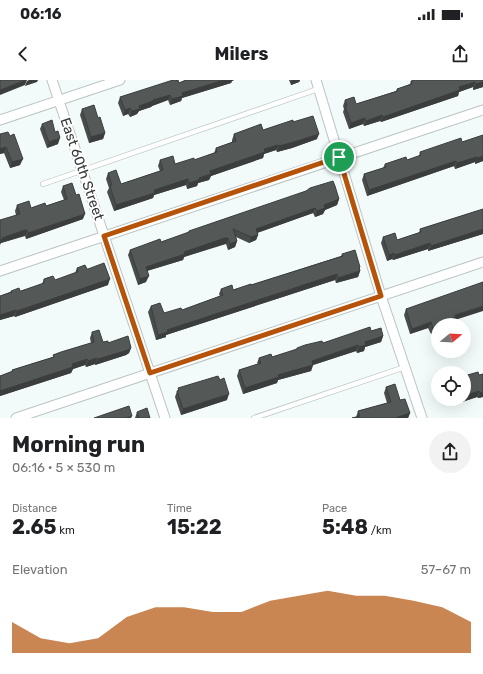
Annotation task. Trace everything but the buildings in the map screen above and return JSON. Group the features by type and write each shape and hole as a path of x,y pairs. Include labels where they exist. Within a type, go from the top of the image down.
{"street":[{"name":"East 60th Street","path":"52,80 165,418"},
{"path":"0,120 120,80"},
{"path":"317,84 381,296 422,418"},
{"path":"0,271 483,110"},
{"path":"16,418 483,262"}],"lane":[{"path":"43,184 317,84"},
{"path":"254,418 405,367"}],"route":[{"path":"339,157 381,296 150,373 104,236 339,157"}]}
